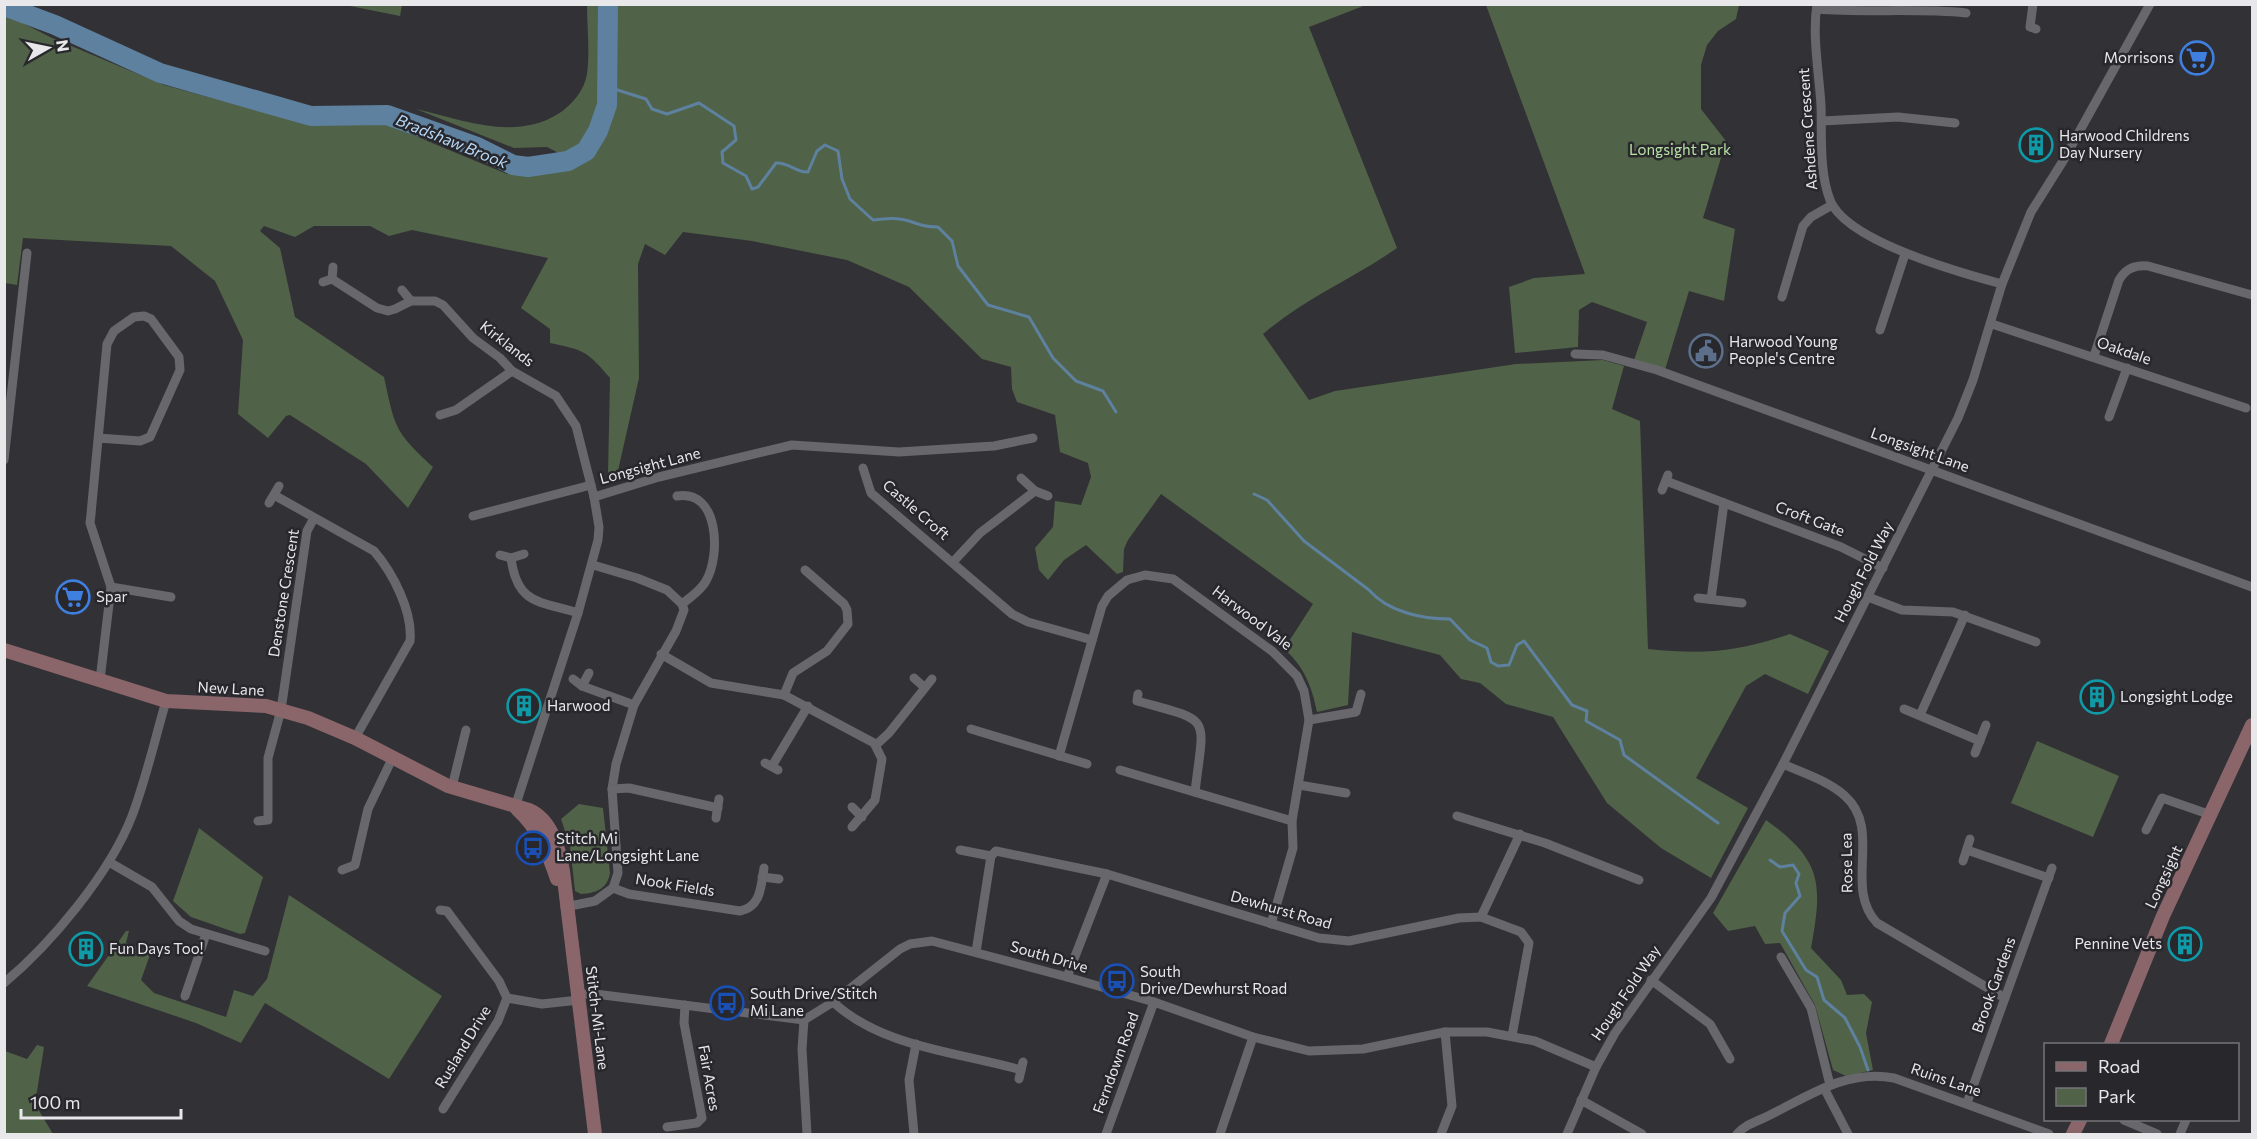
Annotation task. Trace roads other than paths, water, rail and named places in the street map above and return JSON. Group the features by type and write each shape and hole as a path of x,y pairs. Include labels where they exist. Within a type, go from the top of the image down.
{"street":[{"path":"2033,4 2030,27 2036,29"},
{"name":"Hough Fold Way","path":"1567,1134 1596,1068 1623,1020 1711,898 1783,764 1932,470 1973,380 1992,324 2002,285 2031,212 2063,161 2150,4"},
{"path":"1817,7 1868,11 1923,9 1966,13"},
{"name":"Ashdene Crescent","path":"1817,7 1826,185 1832,205 1854,225 1905,254 2002,285"},
{"path":"1822,121 1898,117 1955,124"},
{"path":"1780,300 1803,226 1811,217 1832,205"},
{"path":"4,460 6,424 27,254"},
{"path":"1879,332 1905,254"},
{"path":"25,265 38,267"},
{"path":"2094,356 2119,280 2127,270 2134,267 2148,266 2253,295"},
{"name":"Kirklands","path":"333,267 327,281 377,308 396,309 411,301 435,301 443,305 473,338 500,358 512,371 556,396 576,426 594,497"},
{"path":"402,290 411,301"},
{"path":"98,438 140,441 150,436 180,370 177,353 148,317 140,315 131,319 114,331 107,344 98,438 90,523 111,587 100,680"},
{"name":"Oakdale","path":"1992,324 2246,408"},
{"name":"Longsight Lane","path":"1575,354 1603,355 1657,370 2253,587"},
{"path":"2109,417 2127,368"},
{"path":"440,415 458,414 512,371"},
{"name":"Longsight Lane","path":"516,807 593,566 599,527 594,497 659,477 792,445 899,452 994,446 1033,438"},
{"name":"Castle Croft","path":"861,474 871,493 1012,615 1028,622 1092,640"},
{"path":"1021,478 1035,492 1048,496"},
{"name":"Croft Gate","path":"1665,482 1841,546 1883,568"},
{"path":"473,516 591,485"},
{"name":"Denstone Crescent","path":"279,486 272,499 314,518 374,551 385,564 412,625 410,641 355,738"},
{"name":"Castle Croft","path":"953,562 980,533 1035,492"},
{"path":"677,496 695,496 705,504 710,515 714,552 707,579 682,604"},
{"path":"1711,599 1724,503"},
{"name":"Denstone Crescent","path":"258,821 268,820 268,758 281,710 307,531 314,518"},
{"path":"500,555 511,558 524,554"},
{"path":"511,558 515,581 522,593 578,613"},
{"path":"593,566 653,583 668,590 682,604 683,617 634,705 616,764 612,789 618,873 613,888"},
{"path":"784,695 793,673 827,651 848,624 844,604 808,572 804,583"},
{"name":"Harwood Vale","path":"1059,756 1102,606 1120,584 1145,575 1173,579 1288,665 1304,691 1309,720 1292,821 1293,848 1271,924"},
{"path":"111,587 171,597"},
{"path":"1698,597 1742,603"},
{"path":"1868,597 1902,610 1944,610 1965,615 2032,641 2025,649"},
{"path":"1920,715 1965,615"},
{"name":"New Lane","path":"4,650 166,701 255,705 308,718 355,738 392,759 452,787 516,807"},
{"path":"661,654 711,683 784,695 870,739 876,745 882,759 875,800 852,827"},
{"path":"582,686 589,673"},
{"path":"914,678 924,687"},
{"path":"573,679 582,686 634,705"},
{"path":"876,745 889,734 932,679"},
{"path":"1138,694 1137,701 1190,716 1200,725 1202,741 1195,792"},
{"path":"1309,720 1356,712 1361,694"},
{"path":"4,983 52,935 109,862 132,817 166,701"},
{"path":"772,766 808,706"},
{"path":"1904,709 1980,741"},
{"path":"1975,753 1986,725"},
{"name":"Longsight","path":"2111,1043 2163,916 2253,725"},
{"path":"971,729 985,729 1087,764"},
{"path":"452,787 466,730"},
{"path":"342,870 355,865 368,809 392,759"},
{"name":"Rose Lea","path":"1783,764 1840,791 1854,806 1863,836 1862,892 1869,914 1877,923 2005,998"},
{"path":"1120,770 1292,821"},
{"path":"1299,785 1346,793"},
{"path":"612,789 629,788 718,808"},
{"path":"2146,830 2162,798 2211,815"},
{"name":"Stitch-Mi-Lane","path":"516,807 536,813 552,833 561,858 565,906 595,1134"},
{"path":"852,807 862,817"},
{"path":"1457,815 1520,834 1618,877 1639,880"},
{"path":"1481,918 1520,834"},
{"path":"1963,861 1970,839"},
{"name":"Dewhurst Road","path":"960,850 991,856 1000,851 1107,874 1319,938 1349,941 1459,918 1481,918 1521,932 1529,943 1512,1036"},
{"name":"Brook Gardens","path":"1967,850 2051,873 1967,1103"},
{"path":"976,952 991,856"},
{"path":"109,862 152,887 179,921 206,934 265,951"},
{"name":"Nook Fields","path":"565,906 595,901 613,888 629,894 740,911 752,906 757,900 763,872 778,879"},
{"path":"1067,977 1107,874"},
{"name":"Rusland Drive","path":"440,910 447,911 499,981 507,998 498,1021 453,1090 446,1109 443,1109"},
{"path":"185,996 206,934"},
{"path":"250,947 253,936"},
{"name":"South Drive","path":"804,1020 834,1002 885,959 910,944 932,941 1154,1002 1253,1037 1289,1047 1328,1052 1363,1049 1445,1032 1487,1032 1512,1036 1553,1048 1596,1068"},
{"path":"1781,957 1811,1008 1827,1087 1848,1134"},
{"path":"1651,980 1710,1024 1731,1060"},
{"path":"578,997 686,1005 804,1020 802,1049 807,1134"},
{"name":"Rusland Drive","path":"507,998 542,1004 578,997"},
{"path":"834,1002 872,1029 916,1044 1021,1071"},
{"name":"Ferndown Road","path":"1106,1134 1154,1002"},
{"name":"Fair Acres","path":"667,1127 697,1124 702,1118 684,1023 686,1005"},
{"path":"1441,1134 1452,1107 1445,1032"},
{"path":"1220,1134 1253,1037"},
{"path":"914,1134 909,1080 916,1044"},
{"name":"Ruins Lane","path":"1738,1134 1749,1124 1827,1087 1876,1075 1894,1078 2049,1134"},
{"path":"1581,1100 1642,1134"},
{"path":"2128,1121 2157,1134"}],"waterway":[{"name":"Bradshaw Brook","path":"4,6 55,25 160,73 311,116 387,115 477,147 513,165 528,167 568,161 586,151 598,131 607,105 608,4"},
{"path":"608,87 646,99 652,109 667,114 699,103 734,126 736,140 722,152 723,163 746,176 752,189 758,187 776,163 808,172 817,151 825,145 838,151 842,179 850,199 873,220 900,219 923,226 938,227 952,241 958,266 988,305 1029,317 1053,358 1076,381 1103,391 1116,412"},
{"path":"1254,494 1267,500 1304,541 1377,598 1406,613 1428,618 1450,619 1470,640 1487,648 1491,662 1498,666 1509,665 1517,645 1524,641 1572,705 1587,711 1586,721 1620,740 1624,755 1718,823"},
{"path":"1770,860 1780,867 1793,865 1799,874 1796,883 1800,896 1785,913 1782,931 1806,970 1817,977 1824,1000 1845,1018 1860,1047 1868,1070"}],"place":[{"name":"Morrisons","path":"2197,58"},
{"name":"Harwood Childrens Day Nursery","path":"2036,145"},
{"name":"Harwood Young People's Centre","path":"1706,351"},
{"name":"Spar","path":"73,597"},
{"name":"Longsight Lodge","path":"2097,697"},
{"name":"Harwood","path":"524,706"},
{"name":"Stitch Mi Lane/Longsight Lane","path":"533,848"},
{"name":"Pennine Vets","path":"2185,944"},
{"name":"Fun Days Too!","path":"86,949"},
{"name":"South Drive/Dewhurst Road","path":"1117,981"},
{"name":"South Drive/Stitch Mi Lane","path":"727,1003"}],"park label":[{"name":"Longsight Park","path":"1680,150"}]}
